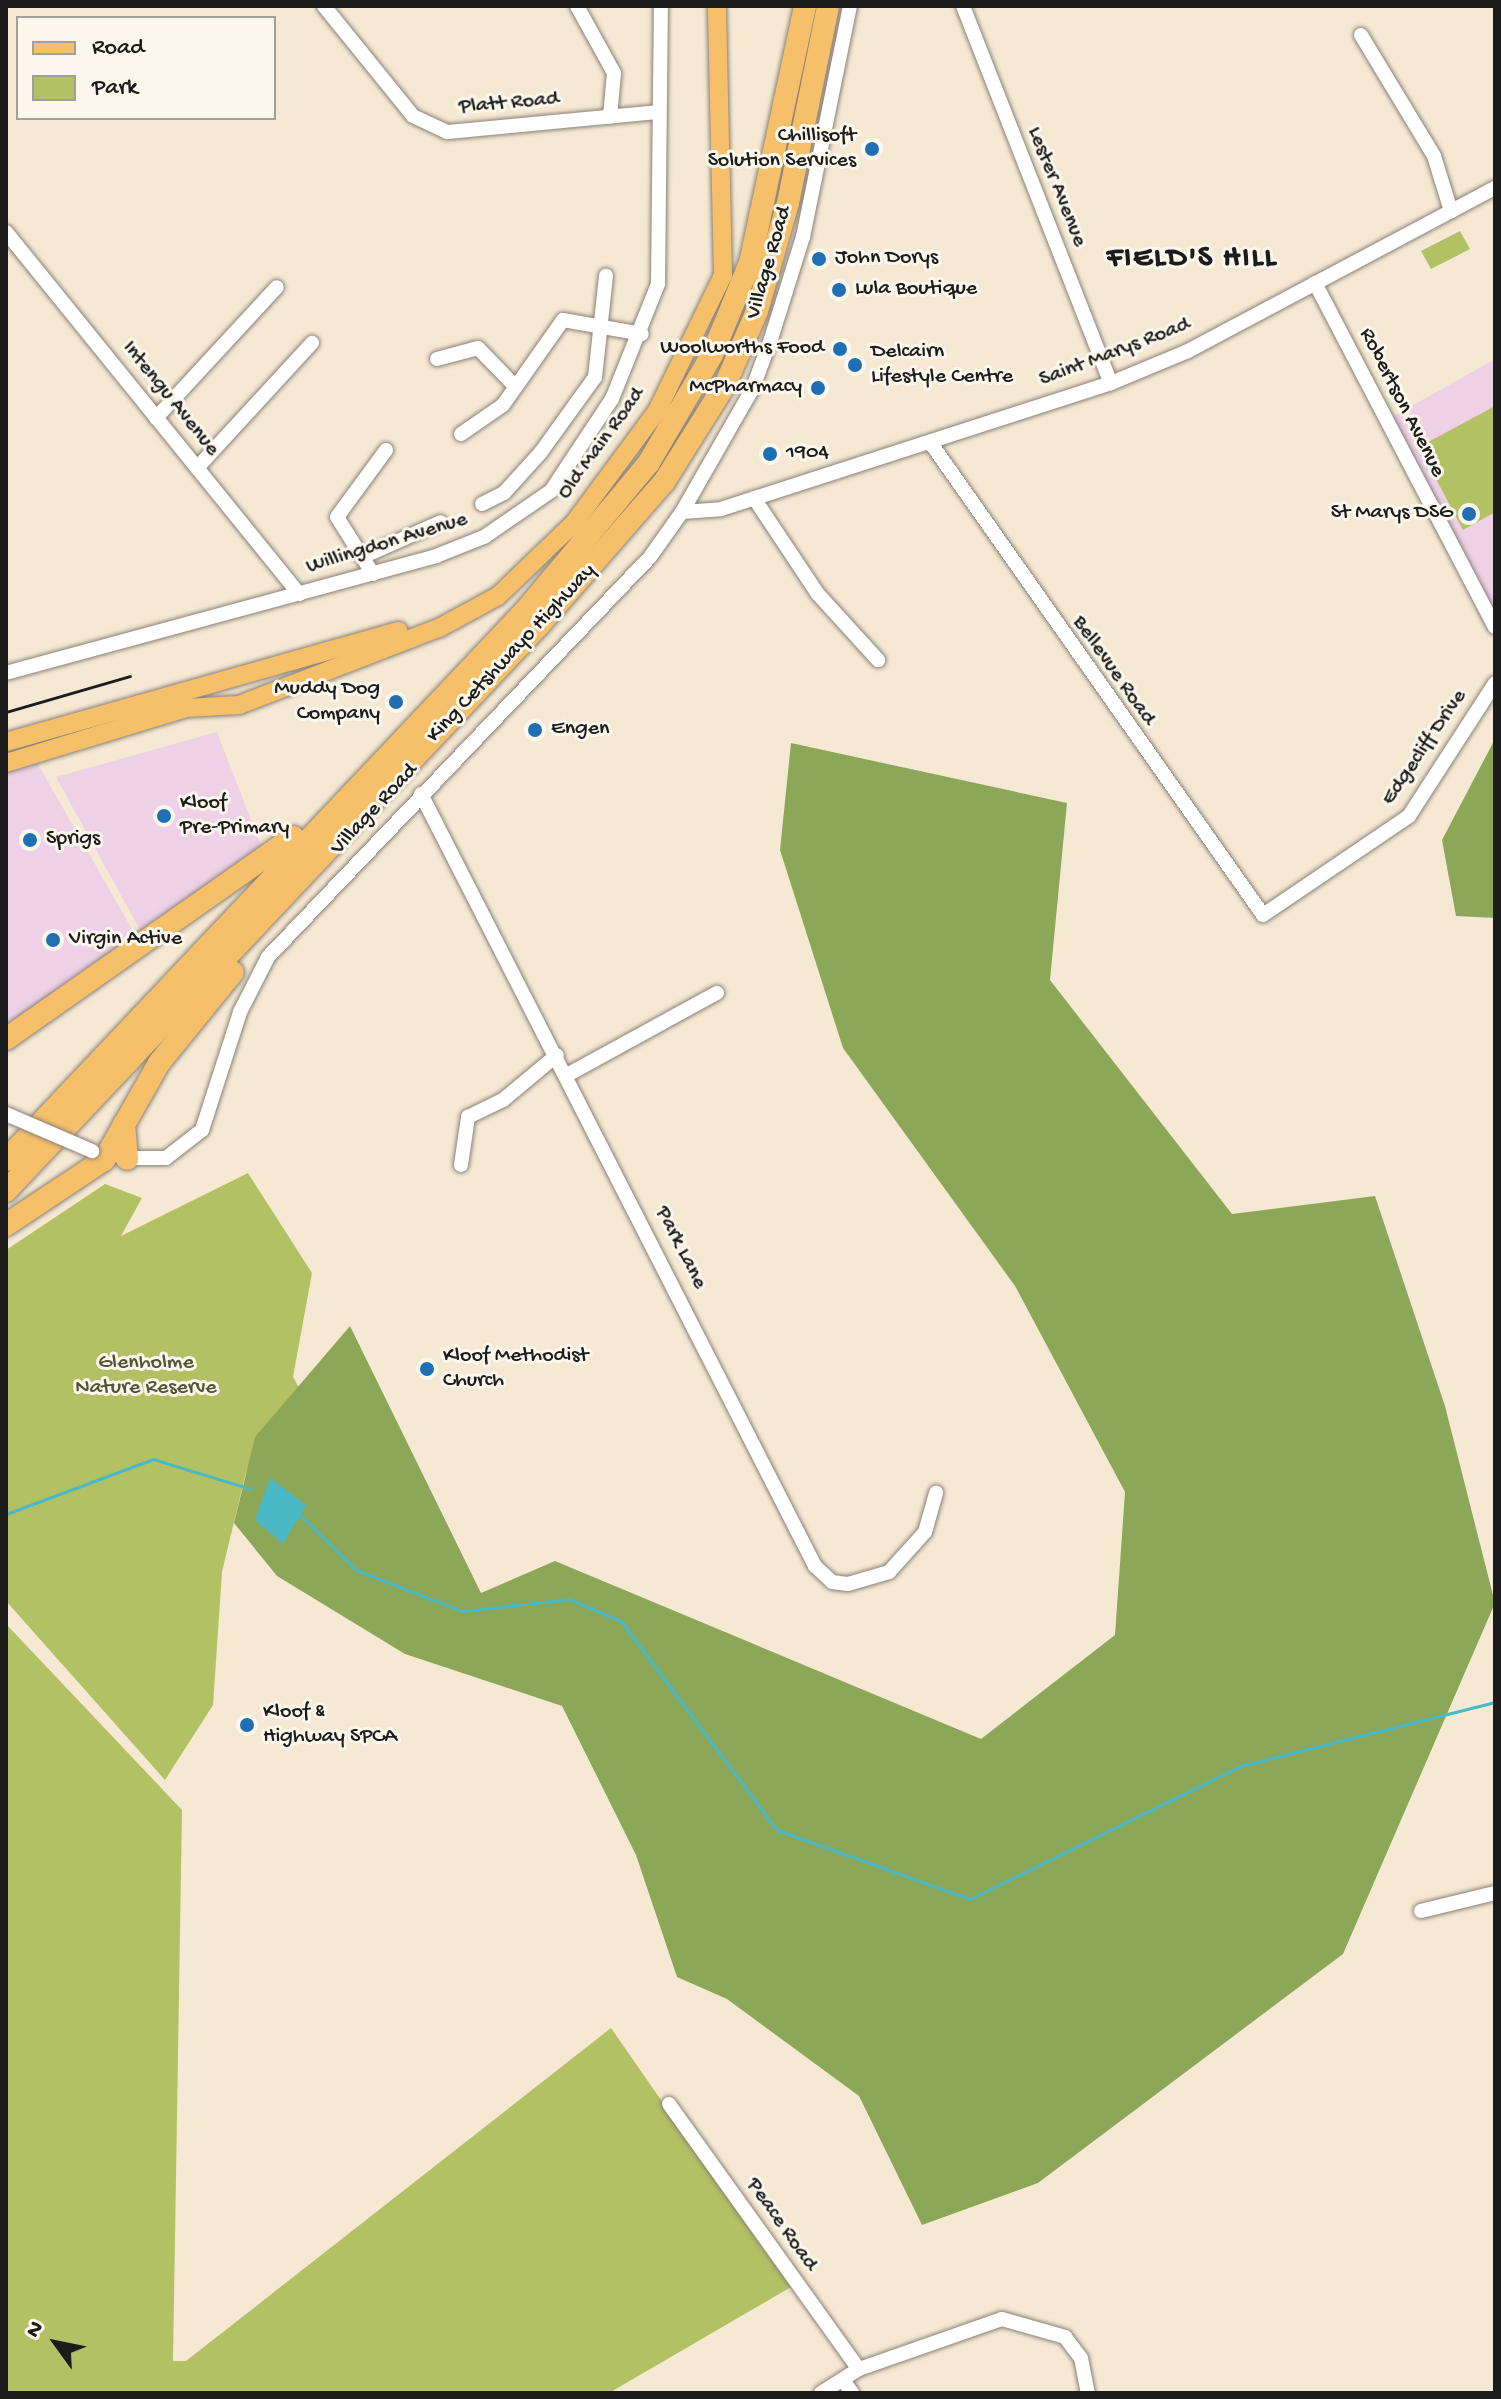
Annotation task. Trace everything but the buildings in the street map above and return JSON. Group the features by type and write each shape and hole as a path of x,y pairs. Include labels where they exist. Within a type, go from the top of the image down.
{"highway":[{"name":"King Cetshwayo Highway","path":"6,1160 619,505 681,411 750,263 805,6"},
{"name":"King Cetshwayo Highway","path":"6,1191 633,523 695,435 746,339 777,247 828,6"},
{"path":"6,1039 343,800"},
{"path":"6,1225 108,1156 159,1063 302,879"}],"main road":[{"name":"Old Main Road","path":"6,763 186,708 252,700 293,689 449,621 518,579 602,492 657,411 713,307 727,240 717,6"},
{"name":"Old Main Road","path":"6,742 239,674 449,621"},
{"path":"271,666 293,689"},
{"path":"239,674 255,683 252,700"}],"street":[{"name":"Platt Road","path":"324,6 426,125 447,132 658,112"},
{"path":"577,6 614,73 610,117"},
{"name":"Willingdon Avenue","path":"6,673 373,574 457,548 536,506 588,442 642,334 663,254 658,112 661,6"},
{"name":"Village Road","path":"6,1114 108,1156 166,1158 202,1130 257,975 421,794 650,557 682,512 752,390 771,339 803,237 850,6"},
{"name":"Lester Avenue","path":"963,6 1111,383"},
{"path":"1361,35 1434,156 1451,211"},
{"name":"Saint Marys Road","path":"682,512 754,498 1111,383 1315,283 1495,188"},
{"name":"Intengu Avenue","path":"6,232 299,594"},
{"path":"482,504 504,493 570,419 595,377 604,324 606,276"},
{"name":"Robertson Avenue","path":"1315,283 1495,627"},
{"path":"156,418 277,287"},
{"path":"461,434 503,405 514,385 563,320 604,324 642,334"},
{"path":"197,468 312,343"},
{"path":"437,359 478,348 514,385"},
{"name":"Bellevue Road","path":"930,442 1251,905 1269,916"},
{"path":"373,574 337,517 386,450"},
{"path":"754,498 817,593 878,660"},
{"path":"362,557 441,522"},
{"name":"Edgecliff Drive","path":"1269,916 1409,816 1495,683"},
{"name":"Park Lane","path":"421,794 823,1576 848,1584 889,1572 925,1532 936,1493"},
{"path":"567,1075 717,993"},
{"path":"461,1165 468,1117 503,1100 557,1055"},
{"path":"1421,1911 1495,1893"},
{"name":"Peace Road","path":"669,2104 859,2369"},
{"path":"821,2393 859,2369 985,2321 1019,2319 1072,2343 1088,2393"},
{"path":"843,2380 852,2393"}],"shaded area":[{"name":"St Marys DSG","path":"1495,359 1495,611 1392,417"},
{"name":"Kloof Pre-Primary","path":"217,732 265,856 145,939 56,777"},
{"path":"35,759 141,945 6,1035 6,769"}],"green space":[{"path":"1460,231 1470,249 1431,269 1421,251"},
{"path":"1495,406 1495,512 1463,530 1419,447"},
{"path":"1495,739 1495,918 1456,916 1442,840"},
{"path":"791,743 1067,803 1050,980 1232,1214 1375,1196 1445,1406 1495,1603 1343,1954 1038,2183 922,2225 859,2096 727,1999 677,1977 636,1855 562,1706 405,1654 277,1576 234,1523 255,1437 350,1326 481,1593 555,1561 981,1739 1115,1635 1125,1492 1015,1286 843,1048 780,850"},
{"name":"Glenholme Nature Reserve","path":"248,1173 312,1273 293,1377 309,1405 246,1472 222,1572 213,1705 165,1780 6,1601 6,1250 105,1184 142,1198 121,1236"},
{"path":"6,1624 182,1810 173,2361 186,2361 611,2028 791,2287 609,2393 6,2393"}],"water":[{"path":"270,1478 306,1505 283,1544 255,1520"}],"waterway":[{"path":"6,1514 153,1459 251,1489"},
{"path":"298,1513 356,1570 462,1611 569,1599 621,1621 777,1830 970,1899 1240,1766 1495,1702"}],"railway":[{"path":"6,712 130,676"}],"place":[{"name":"Chillisoft Solution Services","path":"872,149"},
{"name":"John Dorys","path":"819,259"},
{"name":"Lula Boutique","path":"839,290"},
{"name":"Woolworths Food","path":"840,349"},
{"name":"Delcairn Lifestyle Centre","path":"855,365"},
{"name":"McPharmacy","path":"818,388"},
{"name":"1904","path":"770,454"},
{"name":"St Marys DSG","path":"1469,514"},
{"name":"Muddy Dog Company","path":"396,702"},
{"name":"Engen","path":"535,730"},
{"name":"Kloof Pre-Primary","path":"164,816"},
{"name":"Sprigs","path":"30,840"},
{"name":"Virgin Active","path":"53,940"},
{"name":"Kloof Methodist Church","path":"427,1369"},
{"name":"Kloof & Highway SPCA","path":"247,1725"}],"district":[{"name":"FIELD'S HILL","path":"1192,260"}]}
